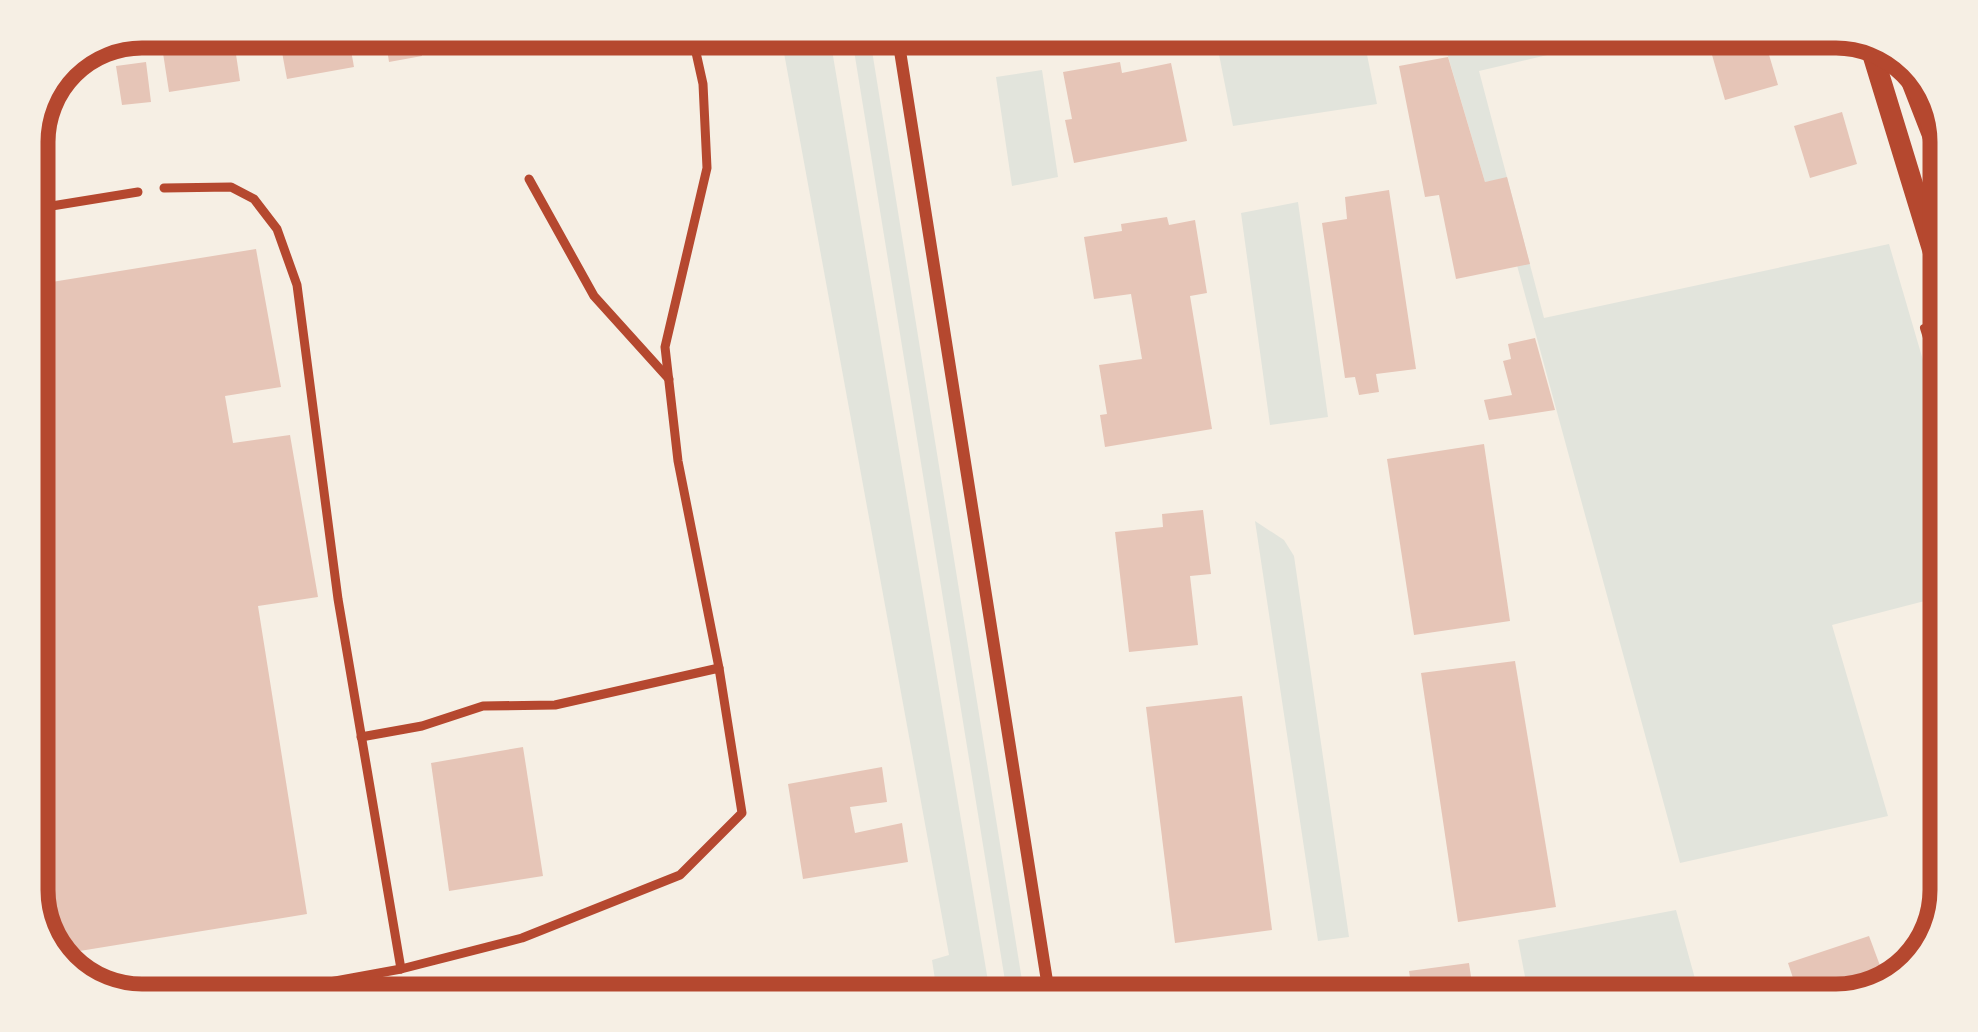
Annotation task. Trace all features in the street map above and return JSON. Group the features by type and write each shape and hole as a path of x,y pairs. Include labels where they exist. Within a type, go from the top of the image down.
{"street":[{"path":"900,49 1047,984"},
{"path":"1873,56 1930,241"}],"lane":[{"path":"319,984 522,938 680,875 742,813 678,461 665,347 707,168 704,84 695,49"},
{"path":"529,179 594,296 669,379"},
{"path":"164,188 231,187 254,199 278,230 297,285 338,599 401,969"},
{"path":"48,207 138,193"},
{"path":"362,737 422,726 483,706 555,705 718,668"}],"shaded area":[{"path":"1218,48 1366,48 1377,104 1233,126"},
{"path":"1446,48 1573,48 1479,71 1544,318 1889,244 1930,384 1930,600 1832,625 1888,816 1680,863 1494,181 1485,182"},
{"path":"783,49 832,49 988,984 936,984 932,960 949,955"},
{"path":"854,49 872,49 1023,984 1006,984"},
{"path":"1042,70 1058,177 1012,186 996,77"},
{"path":"1298,202 1328,417 1270,425 1241,213"},
{"path":"1255,521 1284,540 1294,556 1349,937 1318,941"},
{"path":"1676,910 1696,984 1526,984 1518,940"}],"building":[{"path":"1710,48 1767,48 1778,85 1725,100"},
{"path":"162,49 235,49 240,81 169,92"},
{"path":"281,49 351,49 354,67 287,79"},
{"path":"387,49 421,49 422,56 389,62"},
{"path":"1448,57 1485,182 1507,177 1530,264 1456,279 1439,195 1425,197 1399,66"},
{"path":"146,62 151,102 122,105 116,66"},
{"path":"1120,62 1122,73 1171,63 1187,141 1074,163 1065,120 1072,119 1063,72"},
{"path":"1842,112 1857,164 1810,178 1794,126"},
{"path":"1389,190 1416,369 1376,374 1379,392 1359,395 1355,377 1345,378 1322,223 1347,219 1345,197"},
{"path":"1167,217 1169,225 1195,220 1207,293 1190,296 1212,429 1105,447 1100,415 1107,414 1099,365 1142,359 1131,294 1094,299 1084,237 1122,231 1121,224"},
{"path":"256,249 281,387 225,396 233,443 290,435 318,597 258,606 307,914 73,952 53,920 48,897 48,283"},
{"path":"1535,338 1555,410 1489,420 1484,400 1512,395 1503,361 1511,359 1508,344"},
{"path":"1484,444 1510,621 1414,635 1387,459"},
{"path":"1203,510 1211,574 1190,576 1198,645 1129,652 1115,532 1163,527 1162,514"},
{"path":"1515,661 1556,907 1458,922 1421,673"},
{"path":"1242,696 1272,930 1175,943 1146,707"},
{"path":"523,747 543,876 449,891 431,763"},
{"path":"882,767 887,802 850,807 855,833 902,823 908,862 803,879 788,784"},
{"path":"1869,936 1882,971 1861,981 1795,984 1788,963"},
{"path":"1469,963 1472,984 1411,984 1409,971"}]}
